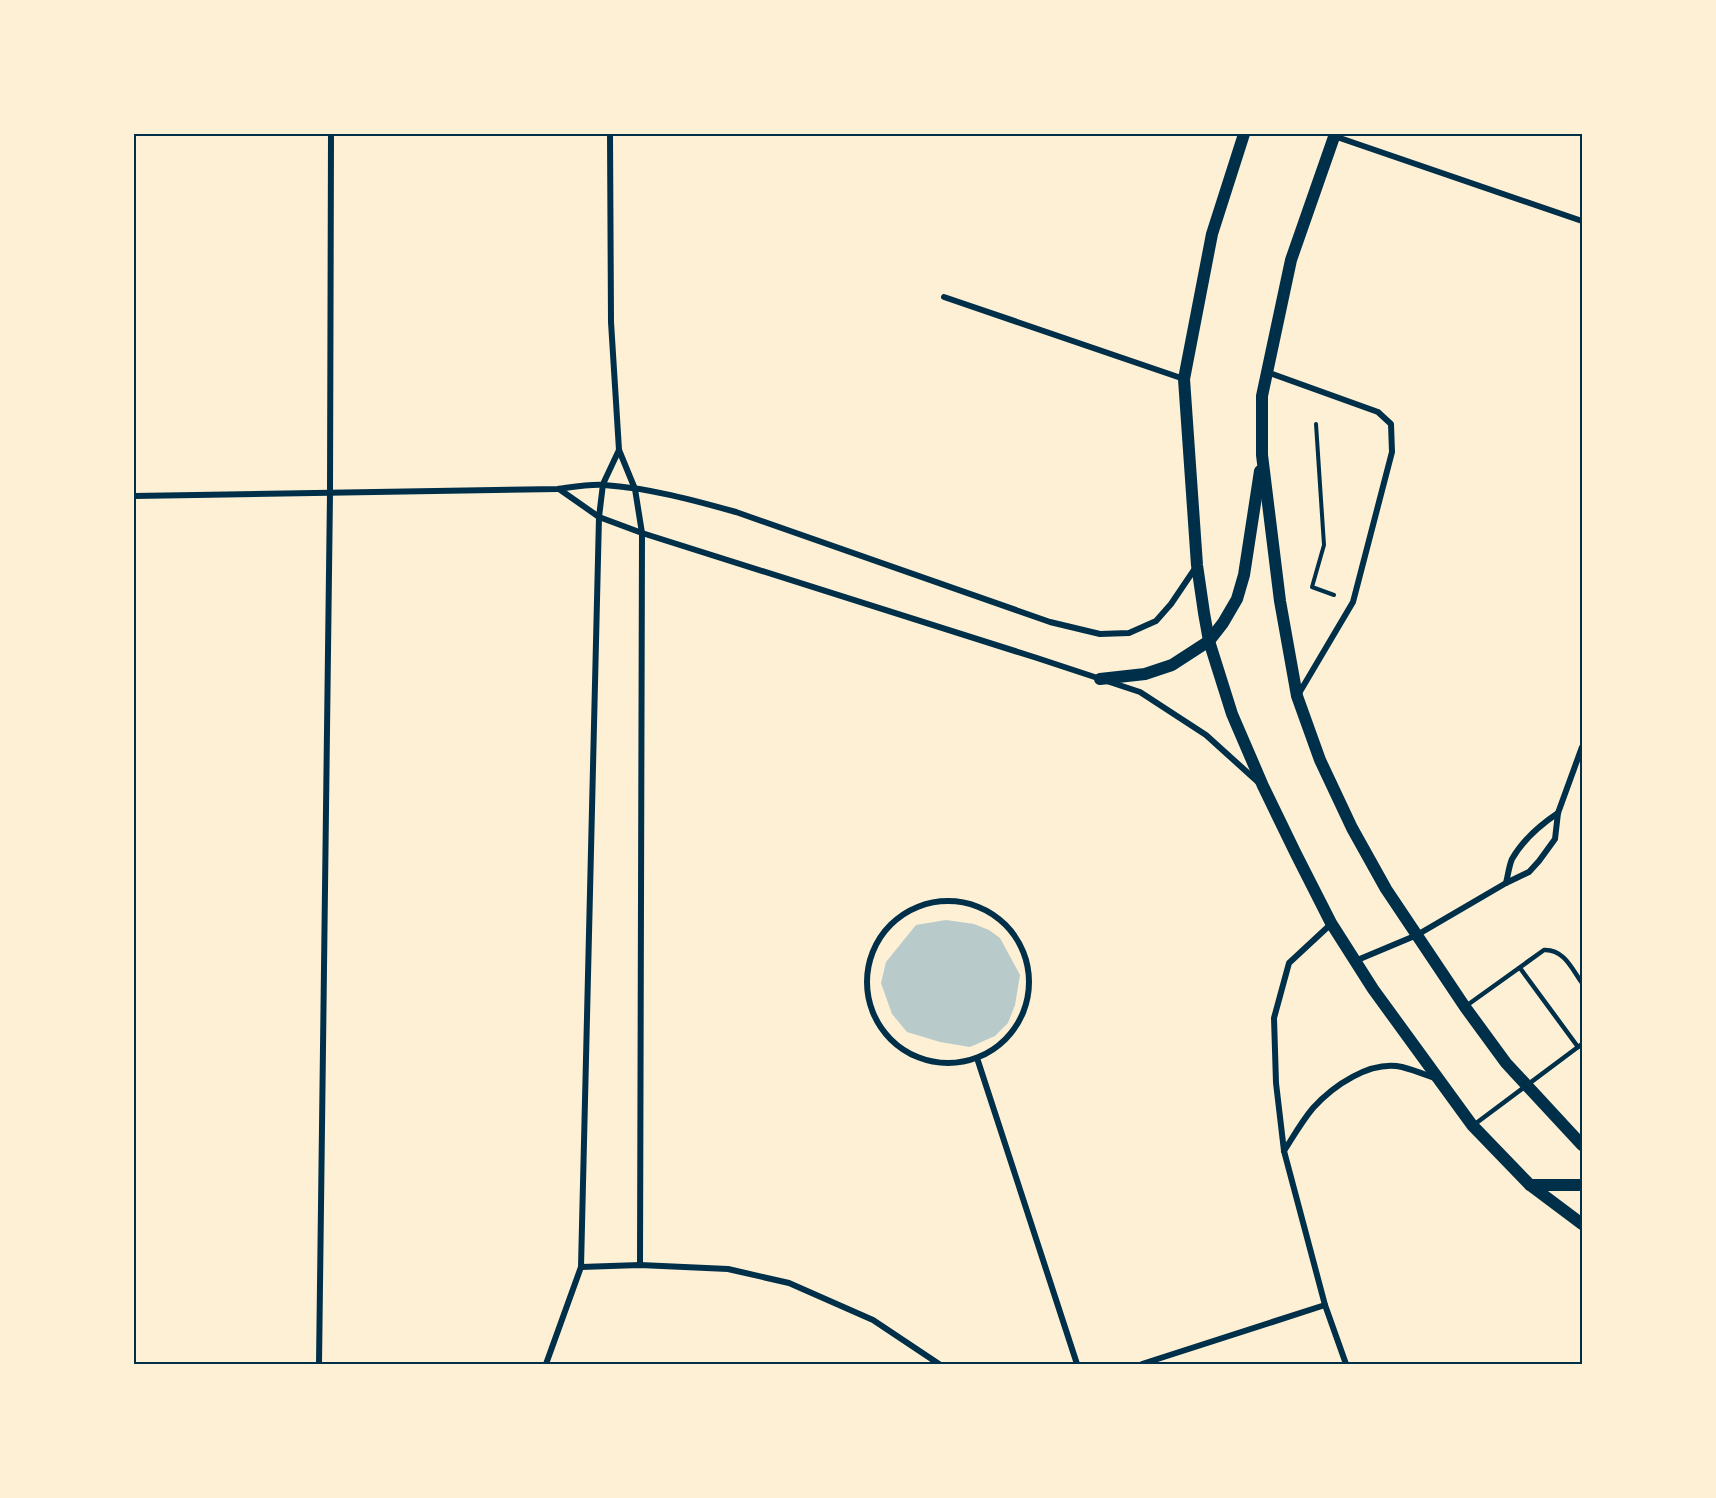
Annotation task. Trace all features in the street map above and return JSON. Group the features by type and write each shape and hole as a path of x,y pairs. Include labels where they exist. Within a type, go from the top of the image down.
{"main road":[{"path":"1244,134 1212,234 1184,379 1197,565 1209,641 1232,714 1263,786 1332,923 1355,961 1472,1125 1530,1185 1582,1224"},
{"path":"1335,135 1291,260 1262,396 1262,455 1280,601 1297,696 1320,760 1352,828 1386,889 1506,1064 1582,1145"},
{"path":"1100,679 1145,674 1172,665 1209,641 1223,623 1237,599 1245,576 1262,455"},
{"path":"1530,1185 1582,1185"}],"street":[{"path":"319,1365 330,493 331,134"},
{"path":"610,134 611,322 619,450 635,489 642,533 640,1265"},
{"path":"1335,135 1582,221"},
{"path":"944,297 1184,379"},
{"path":"1267,372 1378,412 1391,424 1392,452 1353,603 1297,696"},
{"path":"546,1365 581,1267 599,517 603,484 619,450"},
{"path":"134,496 558,489 603,484 690,500 736,512 1050,622 1100,634 1129,633 1156,621 1171,604 1197,565"},
{"path":"558,489 599,517 642,533 1140,692 1206,735 1263,786"},
{"path":"1355,961 1417,935 1529,872 1555,839 1557,813 1582,747"},
{"path":"1506,883 1512,860 1516,854 1537,828 1557,813"},
{"path":"940,900 966,902 991,912 1011,929 1025,951 1030,976 1028,1003 1017,1026 999,1046 977,1058 949,1064 922,1059 897,1046 879,1026 875,1017 868,1000 866,973 874,946 891,923 914,908 940,900"},
{"path":"1332,923 1289,963 1274,1018 1276,1083 1284,1151 1325,1305 1346,1365"},
{"path":"977,1058 1077,1365"},
{"path":"1284,1151 1318,1102 1333,1088 1361,1073 1377,1068 1400,1067 1437,1079"},
{"path":"581,1267 640,1265 728,1269 789,1284 873,1320 939,1365"},
{"path":"1142,1365 1325,1305"}],"lane":[{"path":"1465,1007 1544,950 1560,952 1582,983"},
{"path":"1472,1125 1527,1087 1580,1045 1520,968"}],"path":[{"path":"1316,424 1324,545 1312,587 1353,603"}],"shaded area":[{"path":"946,920 974,924 989,930 1000,938 1020,975 1015,1005 1008,1023 995,1036 970,1047 940,1042 907,1032 892,1014 881,983 886,962 916,925"}]}
